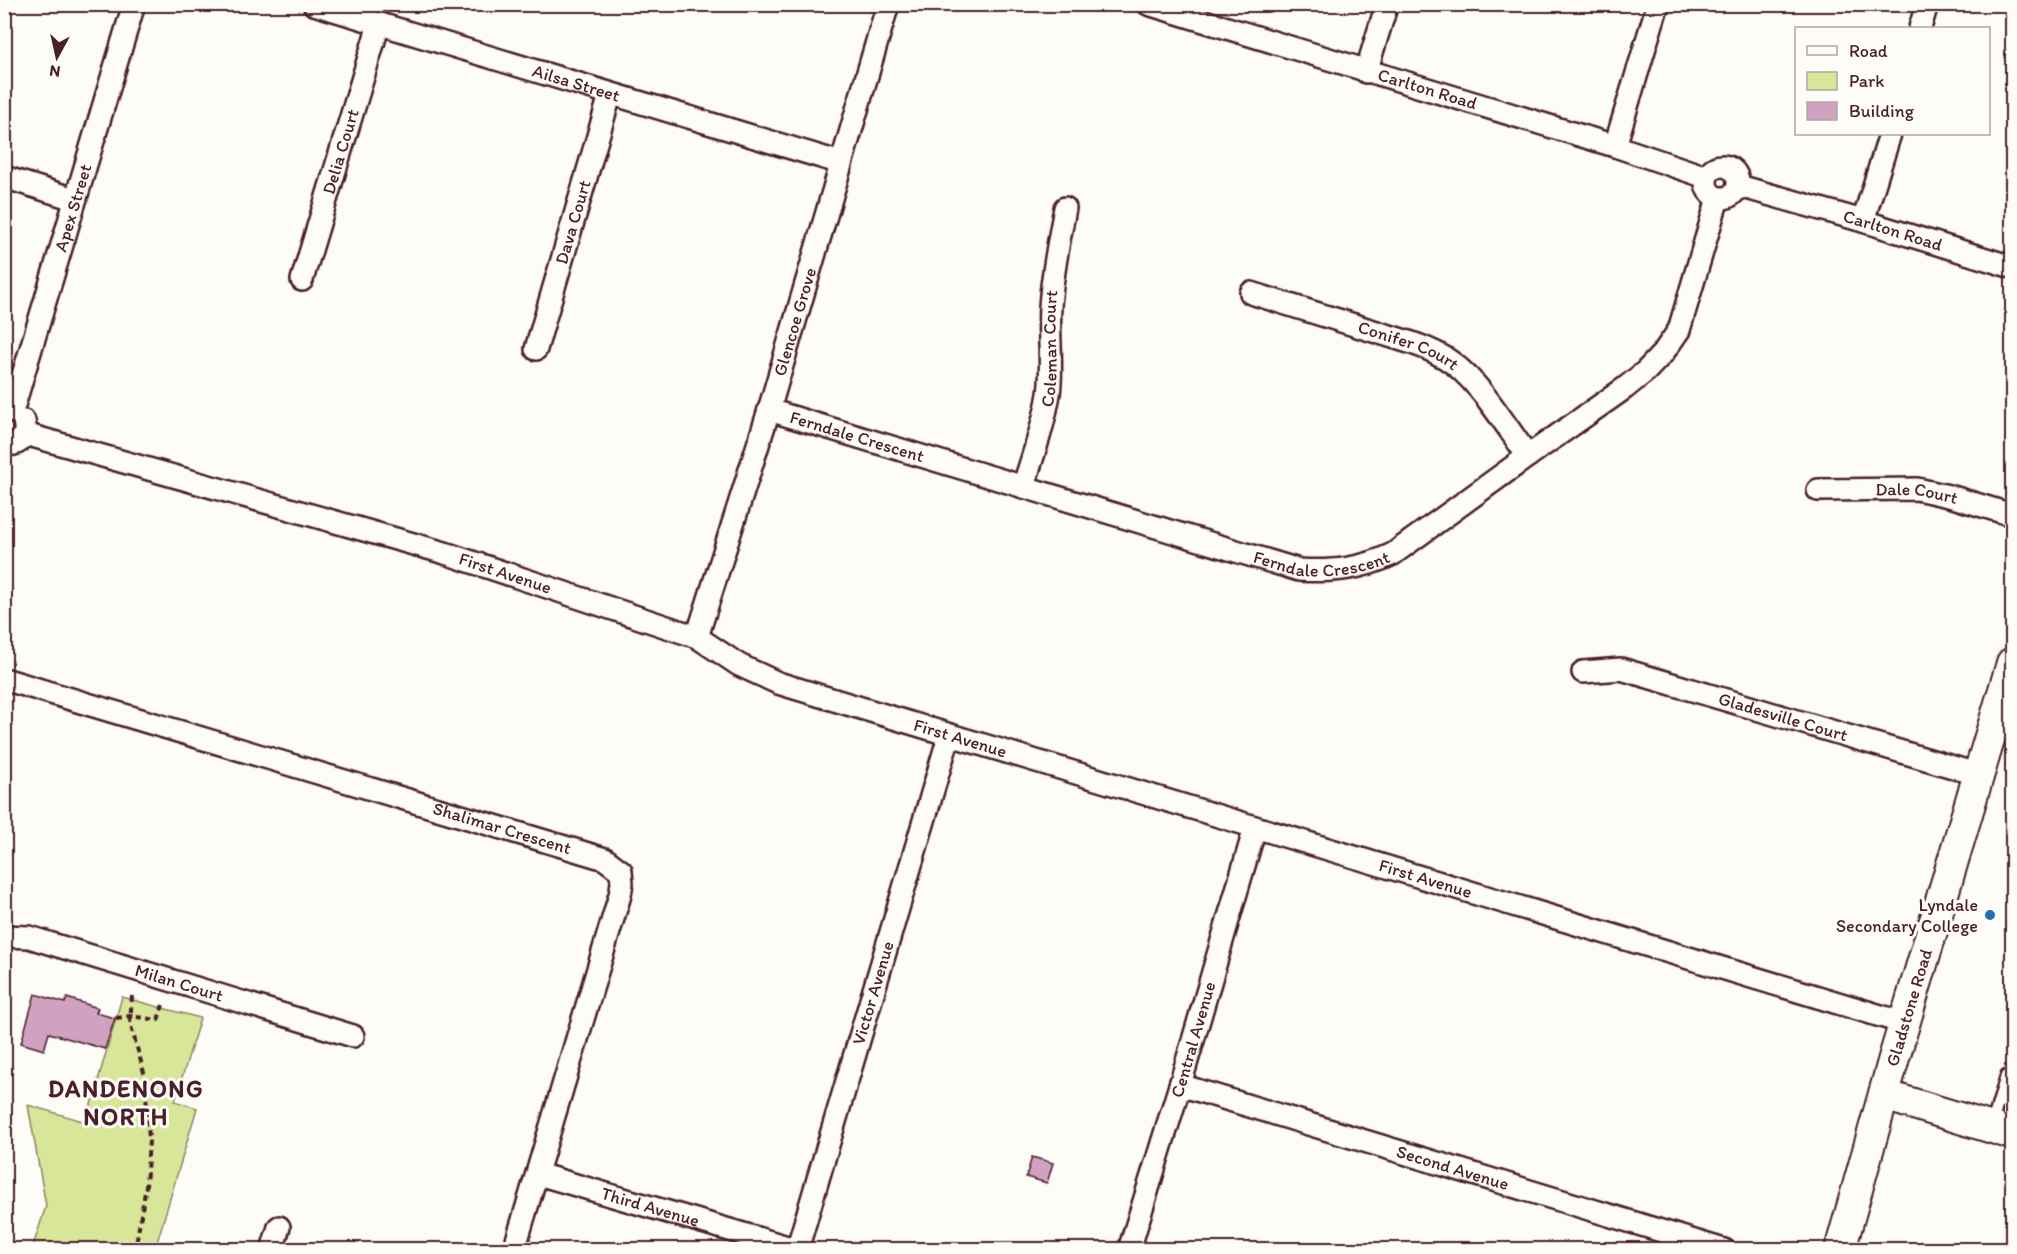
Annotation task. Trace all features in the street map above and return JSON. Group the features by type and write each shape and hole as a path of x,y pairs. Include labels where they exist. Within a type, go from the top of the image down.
{"main road":[{"name":"Gladstone Road","path":"1840,1250 1904,1023 1980,775 2008,693 2013,663"},
{"path":"1884,1095 2002,1131"}],"street":[{"name":"Apex Street","path":"8,412 134,4"},
{"name":"Ailsa Street","path":"314,4 841,163"},
{"name":"Glencoe Grove","path":"697,637 769,410 888,4"},
{"name":"Carlton Road","path":"1148,4 1615,146 1707,177"},
{"path":"1366,72 1387,4"},
{"path":"1615,146 1658,4"},
{"path":"1920,27 1927,4"},
{"name":"Delia Court","path":"302,280 379,24"},
{"name":"Dava Court","path":"536,349 610,95"},
{"path":"1863,221 1890,135"},
{"path":"1728,166 1737,174 1739,186 1731,196 1718,198 1708,190 1707,177 1716,167 1728,166"},
{"path":"4,177 74,199"},
{"name":"Carlton Road","path":"1739,186 2013,267"},
{"name":"Ferndale Crescent","path":"769,410 1299,570 1323,572 1346,570 1393,554 1646,371 1663,353 1679,330 1718,198"},
{"name":"Coleman Court","path":"1023,487 1049,393 1050,309 1054,266 1065,208"},
{"name":"Conifer Court","path":"1251,292 1435,351 1454,364 1474,385 1528,456"},
{"path":"5,448 16,444 25,434 21,417 8,412"},
{"name":"First Avenue","path":"25,434 445,553 697,637 739,665 778,683 1904,1023"},
{"name":"Dale Court","path":"1818,490 1917,489 2013,515"},
{"name":"Gladesville Court","path":"1583,672 1622,669 1980,775"},
{"name":"Shalimar Crescent","path":"4,679 605,859 621,871 620,895 514,1250"},
{"name":"Victor Avenue","path":"797,1249 949,736"},
{"name":"Central Avenue","path":"1130,1250 1255,828"},
{"name":"Milan Court","path":"4,936 28,937 353,1036"},
{"name":"Second Avenue","path":"1180,1085 1724,1250"},
{"name":"Third Avenue","path":"538,1174 797,1249"},
{"path":"272,1250 279,1227"}],"lane":[{"path":"2002,1131 2006,1076"}],"path":[{"path":"132,996 130,1023 145,1077 149,1132 146,1186 135,1250"},
{"path":"116,1018 130,1016 158,1020 163,1005"}],"green space":[{"path":"122,997 200,1018 175,1101 197,1108 155,1249 32,1249 46,1206 28,1105 86,1122"}],"building":[{"path":"35,994 65,1003 67,998 98,1008 96,1013 115,1018 105,1049 49,1033 44,1050 21,1043"},
{"path":"1032,1157 1053,1163 1047,1183 1026,1177"}],"place":[{"name":"Lyndale Secondary College","path":"1990,915"}],"district":[{"name":"DANDENONG NORTH","path":"126,1102"}]}
